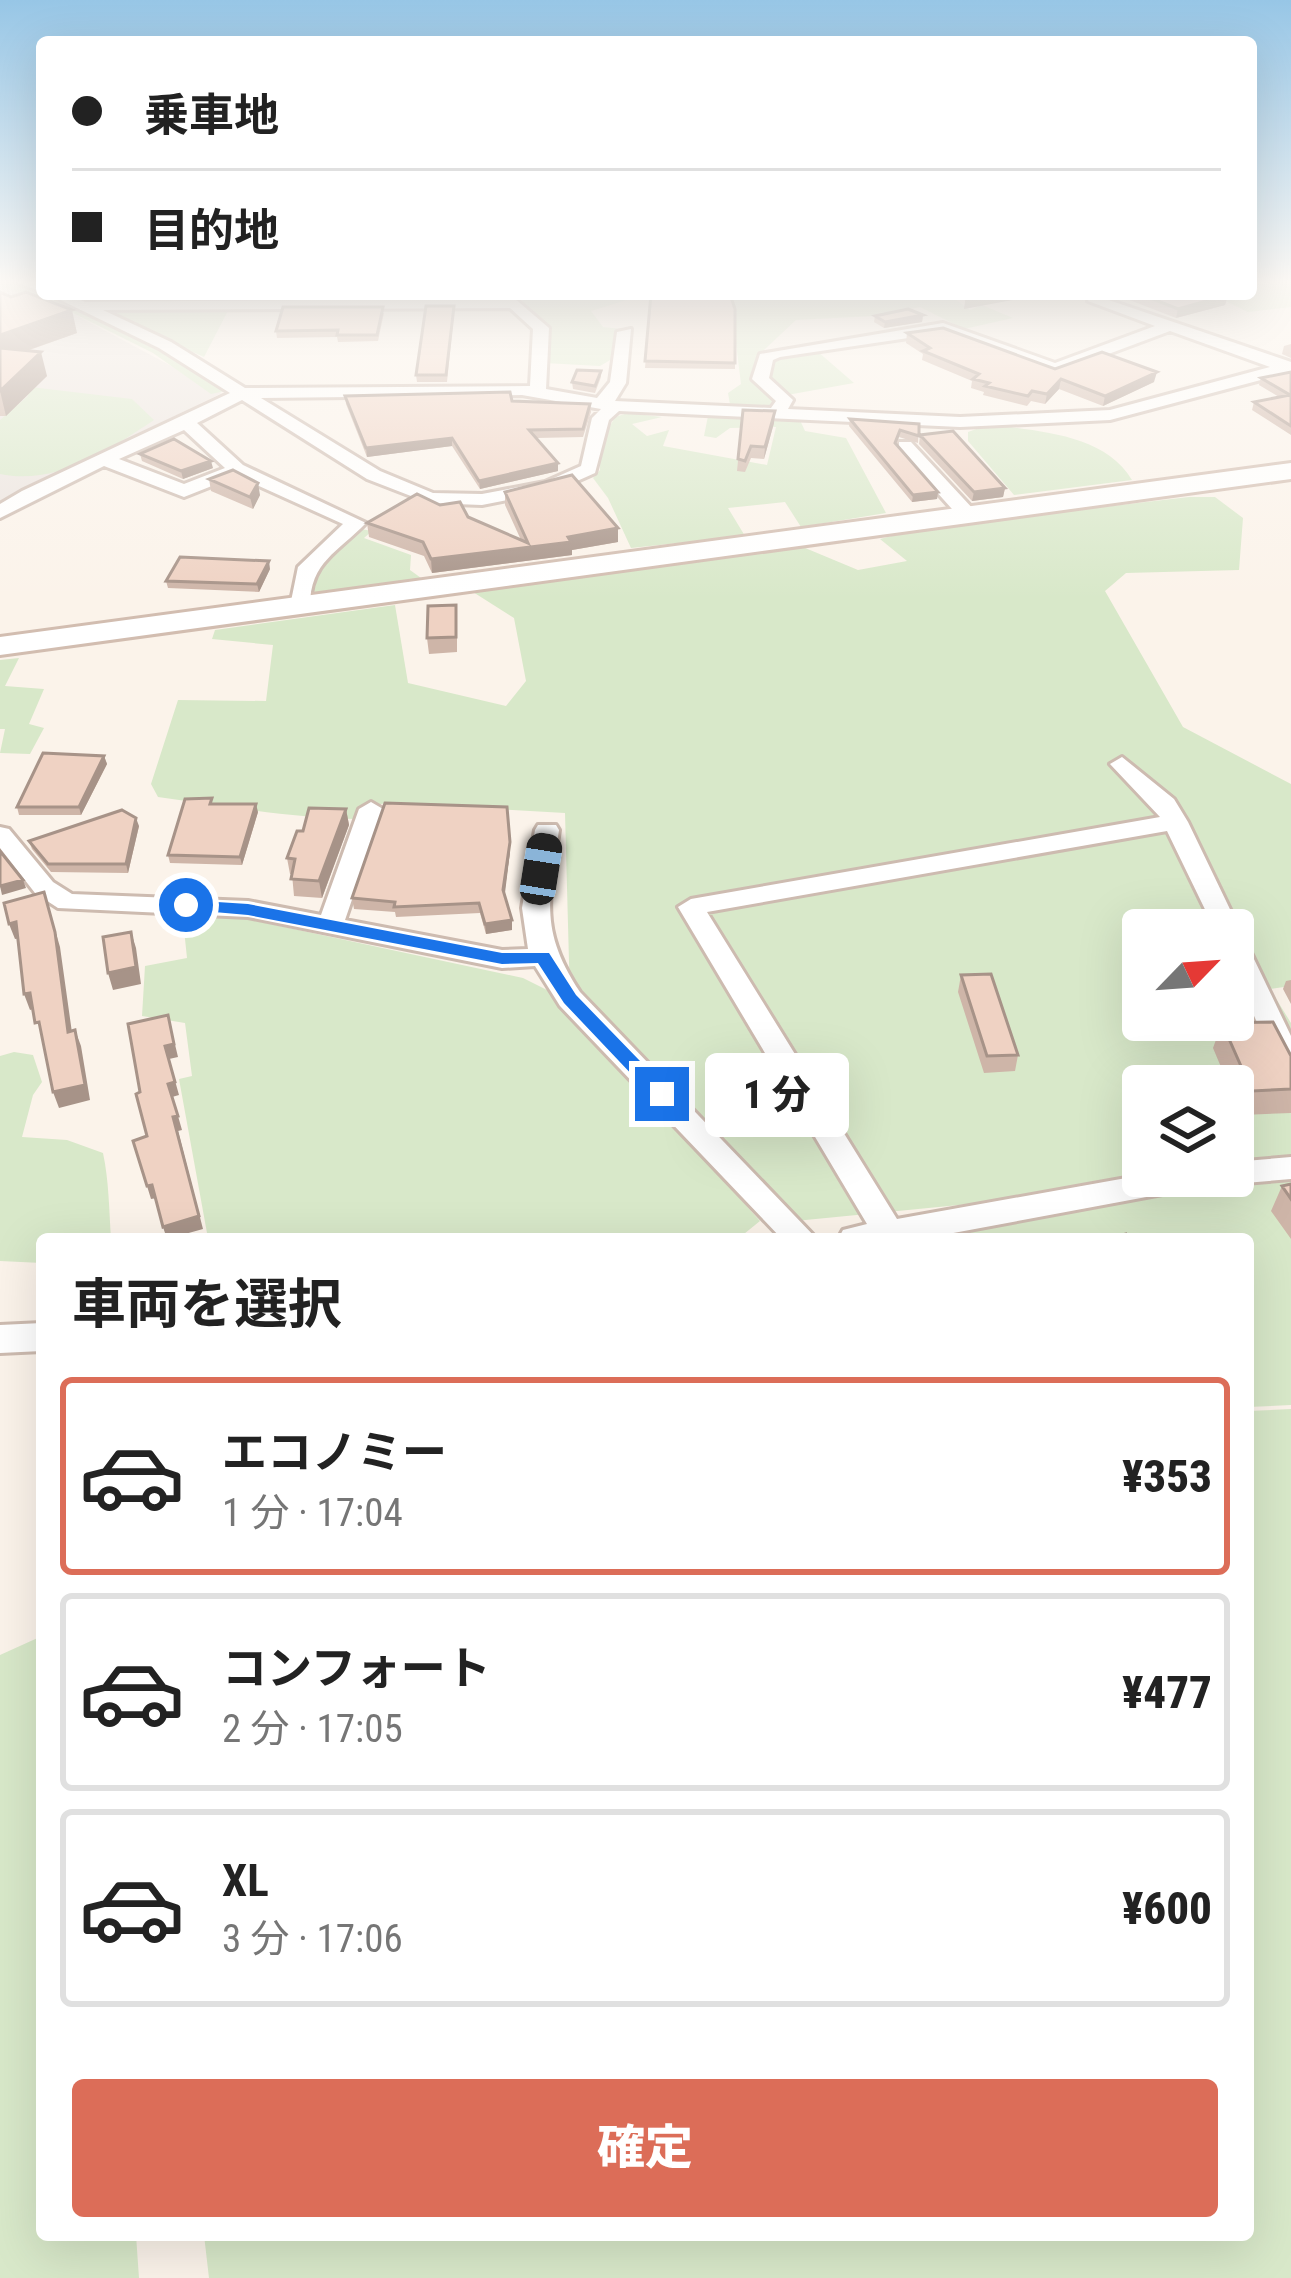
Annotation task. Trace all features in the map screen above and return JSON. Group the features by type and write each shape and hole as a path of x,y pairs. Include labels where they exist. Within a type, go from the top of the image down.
{"street":[{"path":"231,386 353,463 426,496 453,502 535,490 589,469 601,418 616,386"},
{"path":"538,386 538,392"},
{"path":"768,386 784,400 775,415"},
{"path":"0,512 33,491 188,424 242,393 538,392 608,405 903,422 1110,415 1219,386"},
{"path":"188,424 237,469 356,523 309,561 298,580 300,606"},
{"path":"905,446 968,515"},
{"path":"106,460 184,491 237,469"},
{"path":"0,646 1291,471"},
{"path":"1122,764 1166,804 1218,909"},
{"path":"330,925 371,809"},
{"path":"1122,1190 889,1233 691,907 1176,822"},
{"path":"548,830 535,908 543,957 570,999 795,1233"},
{"path":"0,834 14,845 42,891 68,902 248,909 502,959 543,957"},
{"path":"17,904 51,895"},
{"path":"1254,986 1291,1066"},
{"path":"1254,1171 1291,1168"},
{"path":"0,1340 36,1337"}],"shaded area":[{"path":"0,386 209,386 222,393 71,466 0,513"}],"green space":[{"path":"22,386 132,399 154,420 81,463 41,475 0,474 0,420 28,396"},
{"path":"200,386 225,391 211,394"},
{"path":"738,386 768,386 781,401 774,412 731,410 728,393"},
{"path":"777,386 836,386 787,395"},
{"path":"628,413 662,417 632,424 647,436 669,430 663,446 767,465 776,427 730,428 716,438 704,436 708,416 799,418 805,431 846,438 886,513 801,527 785,502 728,508 745,536 631,548 608,498 593,478 600,470 600,444 615,417"},
{"path":"990,424 1087,444 1120,464 1132,480 1014,495 968,441 968,432"},
{"path":"1189,497 1215,497 1243,518 1239,570 1126,573 1105,591 1183,727 1291,784 1291,986 1270,989 1291,1023 1291,1169 1254,1172 1254,1065 1122,1065 1122,1189 785,1222 570,999 565,813 386,803 367,807 358,819 307,816 158,797 151,784 178,700 266,701 273,645 212,639 215,630 395,605 408,683 506,706 526,681 514,618 473,592 798,545 858,570 907,561 880,539 922,528"},
{"path":"361,529 372,531 364,538 411,555 410,570 421,578 311,593 320,563"},
{"path":"19,658 5,686 44,689 29,724 44,728 30,754 0,753 5,729 0,729 0,660"},
{"path":"223,914 523,978 561,997 760,1221 745,1233 207,1233 179,1079 192,1076 185,1023 142,1016 145,966 187,958 183,920"},
{"path":"33,1055 42,1082 33,1095 22,1137 67,1140 103,1153 111,1233 36,1233 36,1263 0,1261 0,1056"},
{"path":"1291,1175 1291,1405 1254,1407 1254,1233 880,1233 1122,1196 1254,1197 1254,1177"},
{"path":"1291,1409 1291,2278 209,2278 205,2241 1254,2241 1254,1411"},
{"path":"36,1639 36,2241 136,2241 139,2278 0,2278 0,1655"}],"building":[{"path":"986,386 1054,386 1047,394 1032,391 1028,396"},
{"path":"1080,386 1126,386 1105,396"},
{"path":"1275,386 1291,386 1291,426 1254,402 1290,395"},
{"path":"510,392 512,401 590,404 583,429 529,430 558,463 479,481 452,438 366,448 345,396"},
{"path":"743,410 775,411 765,447 751,446 745,461 738,459"},
{"path":"850,419 919,424 919,436 900,430 895,443 938,492 913,495"},
{"path":"953,431 1005,488 974,492 920,435"},
{"path":"174,439 211,461 181,471 140,454"},
{"path":"233,470 258,483 250,497 209,479"},
{"path":"572,475 618,528 568,537 571,542 431,559 423,542 367,523 417,494 440,505 460,502 468,517 528,543 505,492"},
{"path":"180,557 269,561 257,584 166,581"},
{"path":"456,605 456,637 427,638 428,606"},
{"path":"43,753 104,756 79,807 17,807"},
{"path":"212,798 210,804 256,804 240,857 168,855 185,799"},
{"path":"385,803 507,807 510,842 503,890 512,920 485,924 479,903 394,907 395,902 352,898"},
{"path":"309,808 346,809 319,881 291,879 295,859 287,858 297,831 303,831"},
{"path":"122,810 136,818 126,864 48,864 29,841"},
{"path":"0,851 23,880 0,886"},
{"path":"44,892 55,932 68,1032 75,1030 85,1085 53,1092 39,1022 35,1023 30,993 24,994 16,922 9,924 4,903"},
{"path":"131,932 136,967 108,973 103,937"},
{"path":"991,974 1018,1055 987,1056 961,975"},
{"path":"168,1015 174,1044 165,1046 175,1082 168,1084 178,1116 173,1117 199,1216 163,1227 133,1141 147,1136 136,1094 140,1092 128,1024"},
{"path":"1254,1022 1273,1022 1291,1056 1291,1089 1254,1091 1254,1065 1241,1065 1230,1041 1254,1041"}],"route":[{"path":"186,905 248,909 502,959 543,957 570,999 662,1094"}]}
